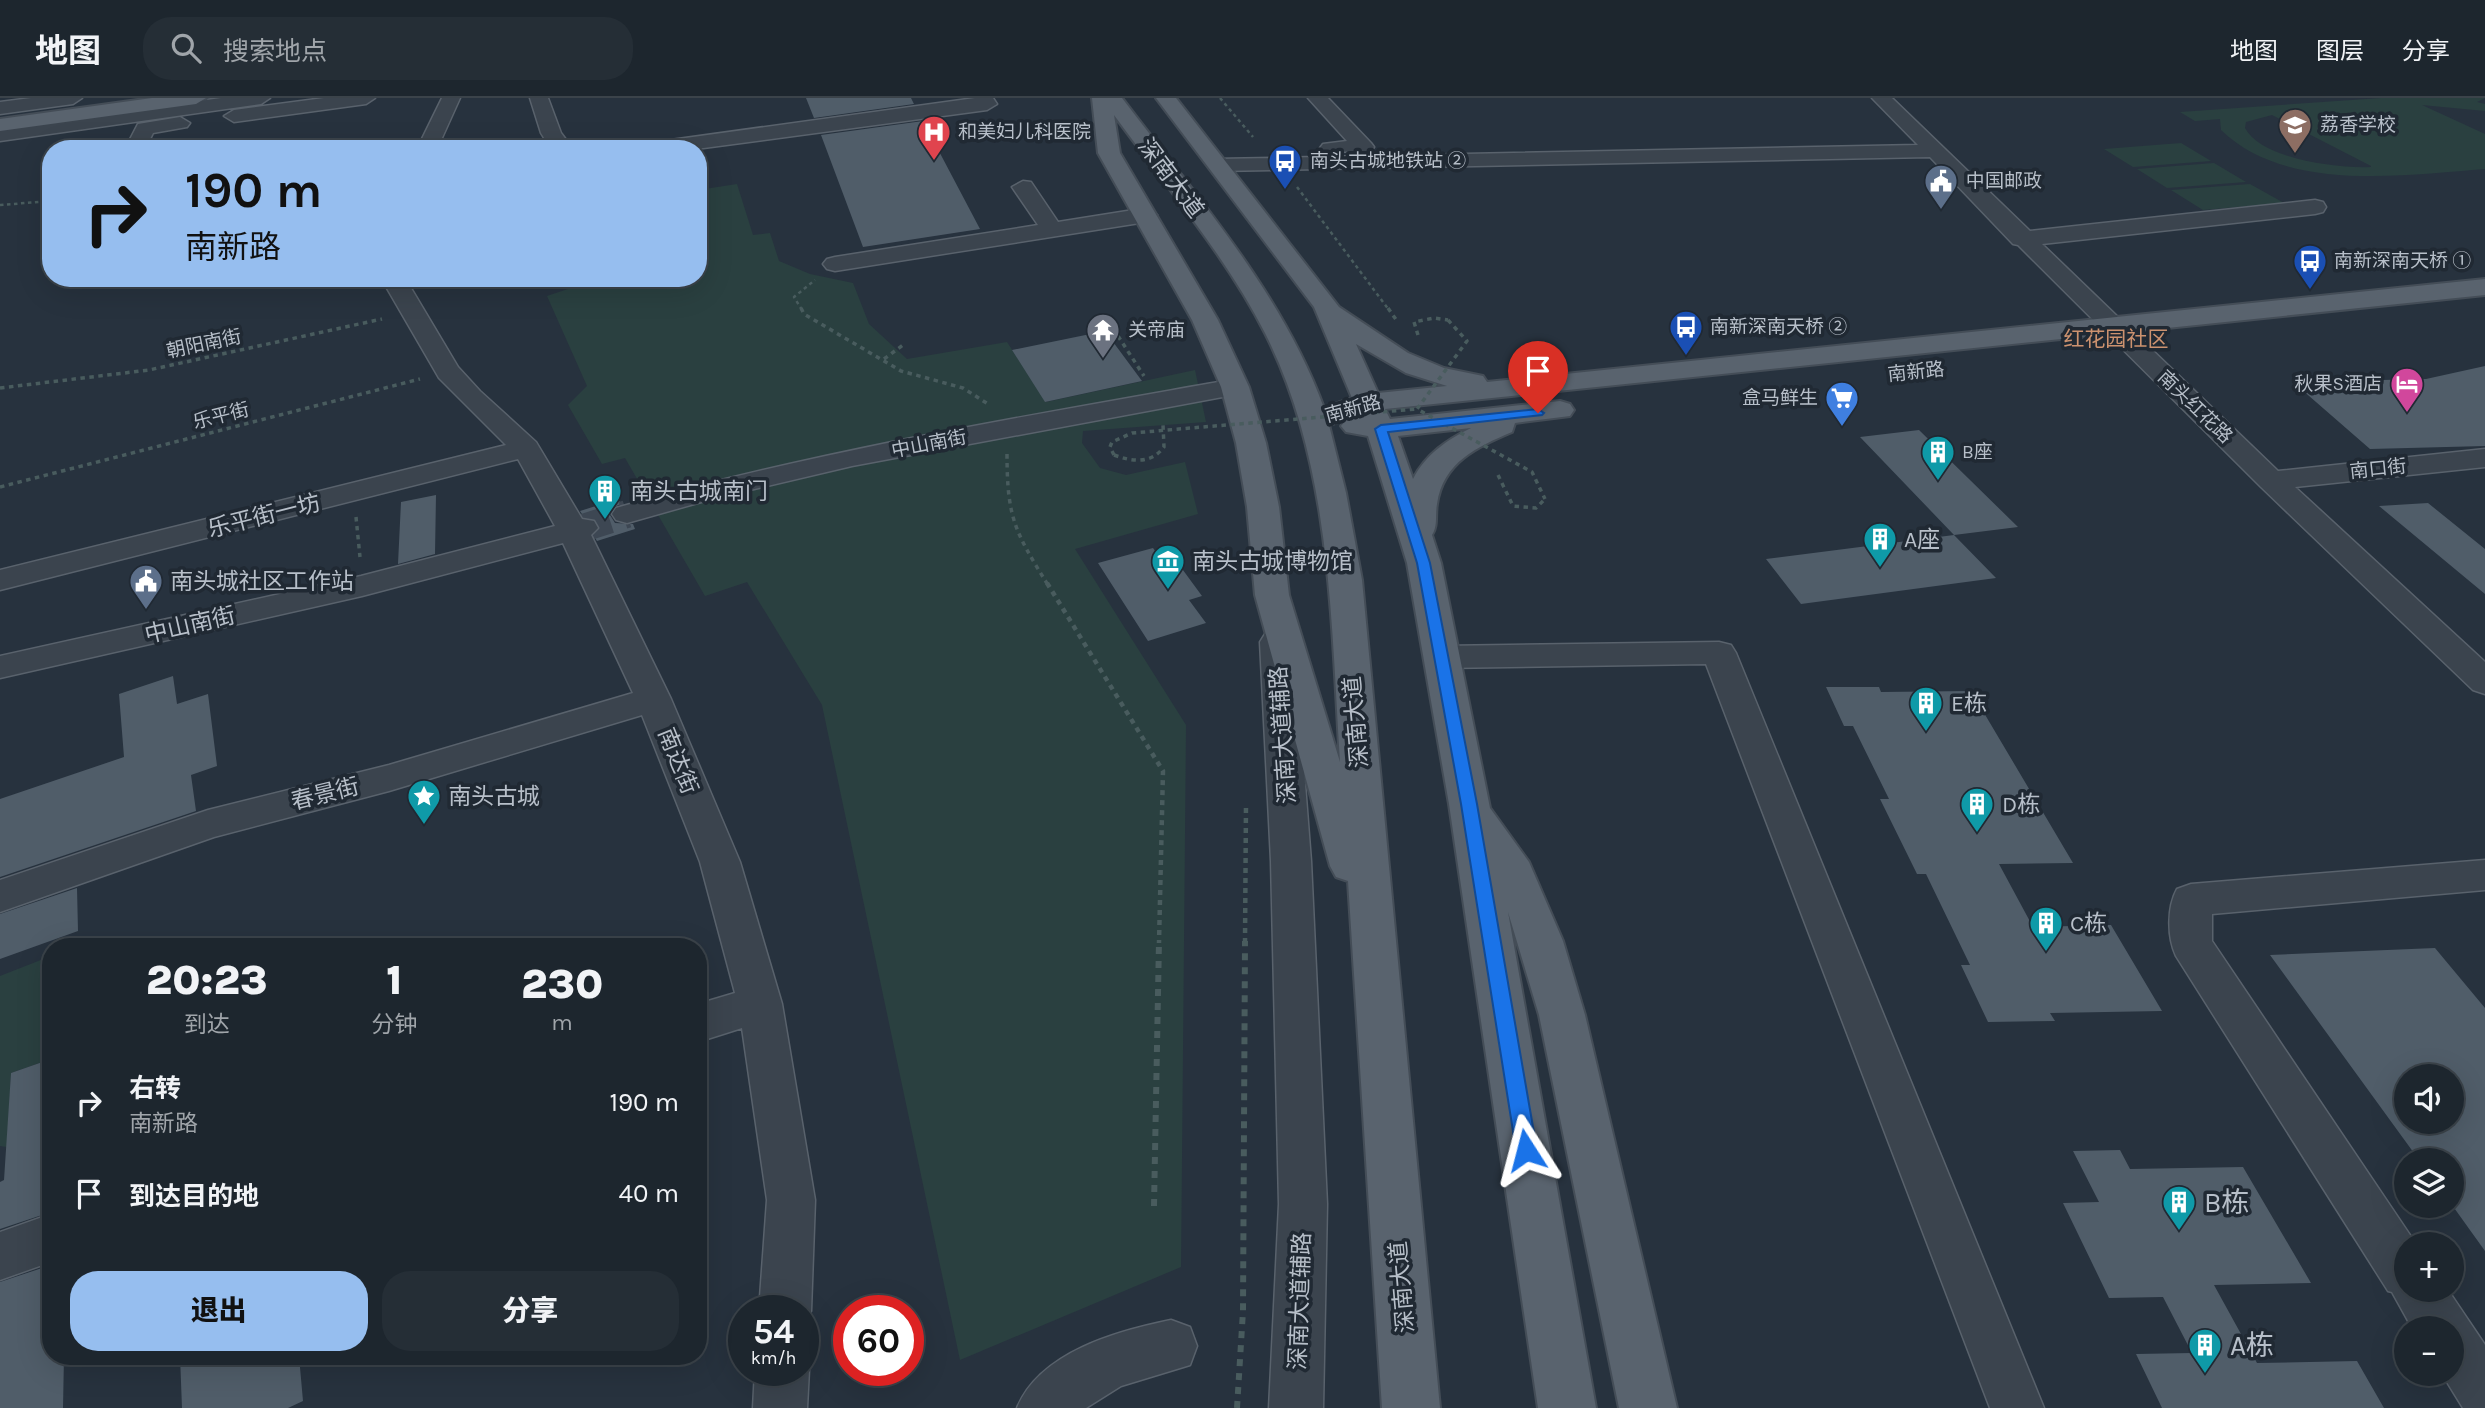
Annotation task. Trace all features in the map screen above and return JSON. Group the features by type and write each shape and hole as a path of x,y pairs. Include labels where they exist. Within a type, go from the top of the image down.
{"main road":[{"path":"0,116 128,98"},
{"path":"0,125 196,98"},
{"name":"深南大道辅路","path":"1102,98 1109,153 1205,320 1235,387 1251,443 1263,507 1272,595"},
{"name":"深南大道","path":"1112,98 1246,279 1269,315 1289,354 1312,421 1333,500 1345,580 1411,1408"},
{"name":"深南大道","path":"1166,98 1326,306 1375,415 1423,563 1469,804 1567,1408"},
{"name":"南新路","path":"1375,415 1545,385 2485,287"},
{"path":"1326,306 1385,353 1426,371 1466,381 1545,385"},
{"name":"南新路","path":"1871,377 2485,312"},
{"name":"南新路","path":"1312,421 1375,415 1576,409 1488,431 1468,441 1433,467 1423,486 1419,511 1423,563"},
{"path":"1272,595 1375,946"},
{"path":"1469,804 1514,873 1541,941 1562,1015 1648,1408"},
{"name":"深南大道","path":"1544,1256 1582,1408"}],"street":[{"path":"0,108 73,98"},
{"path":"0,135 261,98"},
{"path":"139,140 145,128 366,98"},
{"path":"431,140 452,98"},
{"path":"539,98 556,140"},
{"path":"707,141 987,104 984,98"},
{"path":"1211,158 1364,147 1317,98"},
{"name":"南头红花路","path":"1881,98 2021,239 2271,481 2485,682"},
{"path":"1211,158 1933,151"},
{"path":"1024,187 1052,230"},
{"path":"2021,239 2315,207"},
{"path":"835,264 1015,245 1052,230 1146,215"},
{"name":"南达街","path":"398,287 448,372 470,397 526,448 578,529 653,699 720,862 760,1004 791,1200 786,1295"},
{"name":"中山南街","path":"627,514 703,491 793,471 1235,387"},
{"name":"乐平街一坊","path":"0,580 354,494 526,448"},
{"name":"南口街","path":"2271,481 2485,458"},
{"name":"中山南街","path":"0,667 362,586 578,529"},
{"name":"深南大道辅路","path":"1272,595 1283,708 1291,861 1303,1204 1296,1408"},
{"path":"1441,657 1719,653 2017,1408"},
{"name":"春景街","path":"0,896 208,824 389,778 653,699"},
{"path":"2394,1255 2191,944 2191,900 2485,875"},
{"path":"707,1020 760,1004"},
{"path":"0,1256 42,1241"},
{"path":"1044,1408 1077,1379 1126,1355 1171,1346"},
{"path":"2464,1361 2485,1393"},
{"path":"780,1408 781,1386"}],"path":[{"path":"1220,98 1249,136 1257,139"},
{"path":"1294,183 1405,328"},
{"path":"0,205 42,202"},
{"path":"835,264 794,298 804,314 884,359 901,372 963,388 988,402 1009,459 1007,497 1017,535 1163,771 1154,1206"},
{"name":"朝阳南街","path":"0,388 149,370 411,313"},
{"path":"1413,335 1421,341 1414,330 1414,322 1434,318 1448,320 1467,341 1417,409"},
{"path":"884,359 902,345"},
{"name":"乐平街","path":"0,487 448,372"},
{"path":"1162,417 1163,427 1163,437 1164,447 1157,456 1133,462 1118,458 1111,451 1112,442 1132,433 1160,431 1173,429 1417,409 1532,472 1545,499 1536,508 1513,506 1498,475"},
{"path":"354,494 362,586"},
{"path":"1237,1408 1243,1311 1246,798"}],"green space":[{"path":"2381,98 2485,98 2477,102 2485,104 2485,111 2422,105 2485,134 2485,169 2383,176 2312,172 2278,164 2248,150 2221,130 2220,119 2195,121 2180,112","holes":["2272,115 2371,166 2321,164 2283,154 2254,139 2245,128 2246,122"]},
{"path":"2181,143 2211,161 2133,167 2104,149"},
{"path":"2214,163 2246,182 2167,188 2137,169"},
{"path":"737,184 753,235 770,233 779,261 810,274 853,283 869,324 907,359 1007,342 1046,402 1195,370 1206,422 1083,431 1082,443 1100,468 1126,475 1185,462 1198,514 1075,549 1186,725 1181,1267 960,1360 822,705 747,582 705,596 625,458 602,464 568,405 587,386 547,296 574,287 707,287 707,189"},
{"path":"2250,184 2284,203 2203,210 2171,190"},
{"path":"42,960 42,1062 11,1073 7,1147 0,1146 0,976"}],"building":[{"path":"806,98 911,98 914,104 814,118"},
{"name":"和美妇儿科医院","path":"923,121 980,229 863,247 821,135"},
{"name":"关帝庙","path":"1105,331 1142,381 1045,402 1012,350"},
{"name":"秋果S酒店","path":"2485,366 2485,446 2370,449 2293,382 2426,379"},
{"name":"B座","path":"1919,430 2018,527 1954,535 1860,437"},
{"path":"436,495 435,554 398,564 401,502"},
{"name":"南头古城南门","path":"618,499 621,504 614,507 610,515 615,523 633,524 635,529 597,541 594,536 600,527 596,520 584,517 580,511"},
{"path":"2428,503 2485,549 2485,594 2379,506"},
{"name":"A座","path":"1954,535 1996,578 1801,604 1766,559"},
{"name":"南头古城博物馆","path":"1153,548 1168,569 1180,566 1202,596 1189,600 1206,623 1148,641 1098,563"},
{"path":"173,676 177,704 208,694 217,766 191,775 196,811 0,877 0,799 124,757 119,694"},
{"path":"1826,687 1879,687 1881,692 1971,691 2073,863 1999,864 2033,927 2111,925 2162,1011 2050,1013 2055,1021 1988,1022 1961,965 1970,965 1926,874 1917,874 1880,799 1889,799 1853,726 1844,726"},
{"path":"77,888 78,931 58,938 42,938 42,944 0,959 0,914"},
{"path":"2435,948 2485,1008 2485,1251 2461,1218 2464,1218 2464,1148 2410,1148 2400,1134 2464,1134 2464,1064 2394,1064 2394,1126 2270,955"},
{"path":"42,1062 42,1215 0,1229 0,1182 4,1180 11,1073"},
{"name":"B栋","path":"2120,1150 2130,1169 2243,1167 2311,1283 2214,1285 2257,1363 2357,1361 2384,1408 2162,1408 2136,1354 2192,1353 2163,1297 2109,1298 2063,1203 2099,1202 2073,1151"},
{"path":"42,1268 42,1365 64,1365 63,1408 0,1408 0,1282"},
{"path":"180,1365 300,1365 303,1401 288,1408 182,1408"}],"tunnel":[{"path":"583,528 627,514"}],"place":[{"name":"荔香学校","path":"2295,155"},
{"name":"和美妇儿科医院","path":"934,162"},
{"name":"南头古城地铁站 ②","path":"1285,191"},
{"name":"中国邮政","path":"1941,211"},
{"name":"南新深南天桥 ①","path":"2310,291"},
{"name":"南新深南天桥 ②","path":"1686,357"},
{"name":"关帝庙","path":"1103,360"},
{"name":"秋果S酒店","path":"2407,414"},
{"name":"盒马鲜生","path":"1842,428"},
{"name":"B座","path":"1938,482"},
{"name":"南头古城南门","path":"605,521"},
{"name":"A座","path":"1880,569"},
{"name":"南头古城博物馆","path":"1168,591"},
{"name":"南头城社区工作站","path":"146,611"},
{"name":"E栋","path":"1926,733"},
{"name":"南头古城","path":"424,826"},
{"name":"D栋","path":"1977,834"},
{"name":"C栋","path":"2046,953"},
{"name":"B栋","path":"2179,1232"},
{"name":"A栋","path":"2205,1375"}],"district":[{"name":"红花园社区","path":"2116,339"}],"route":[{"path":"1526,1150 1469,804 1423,563 1381,429 1538,413"}]}
